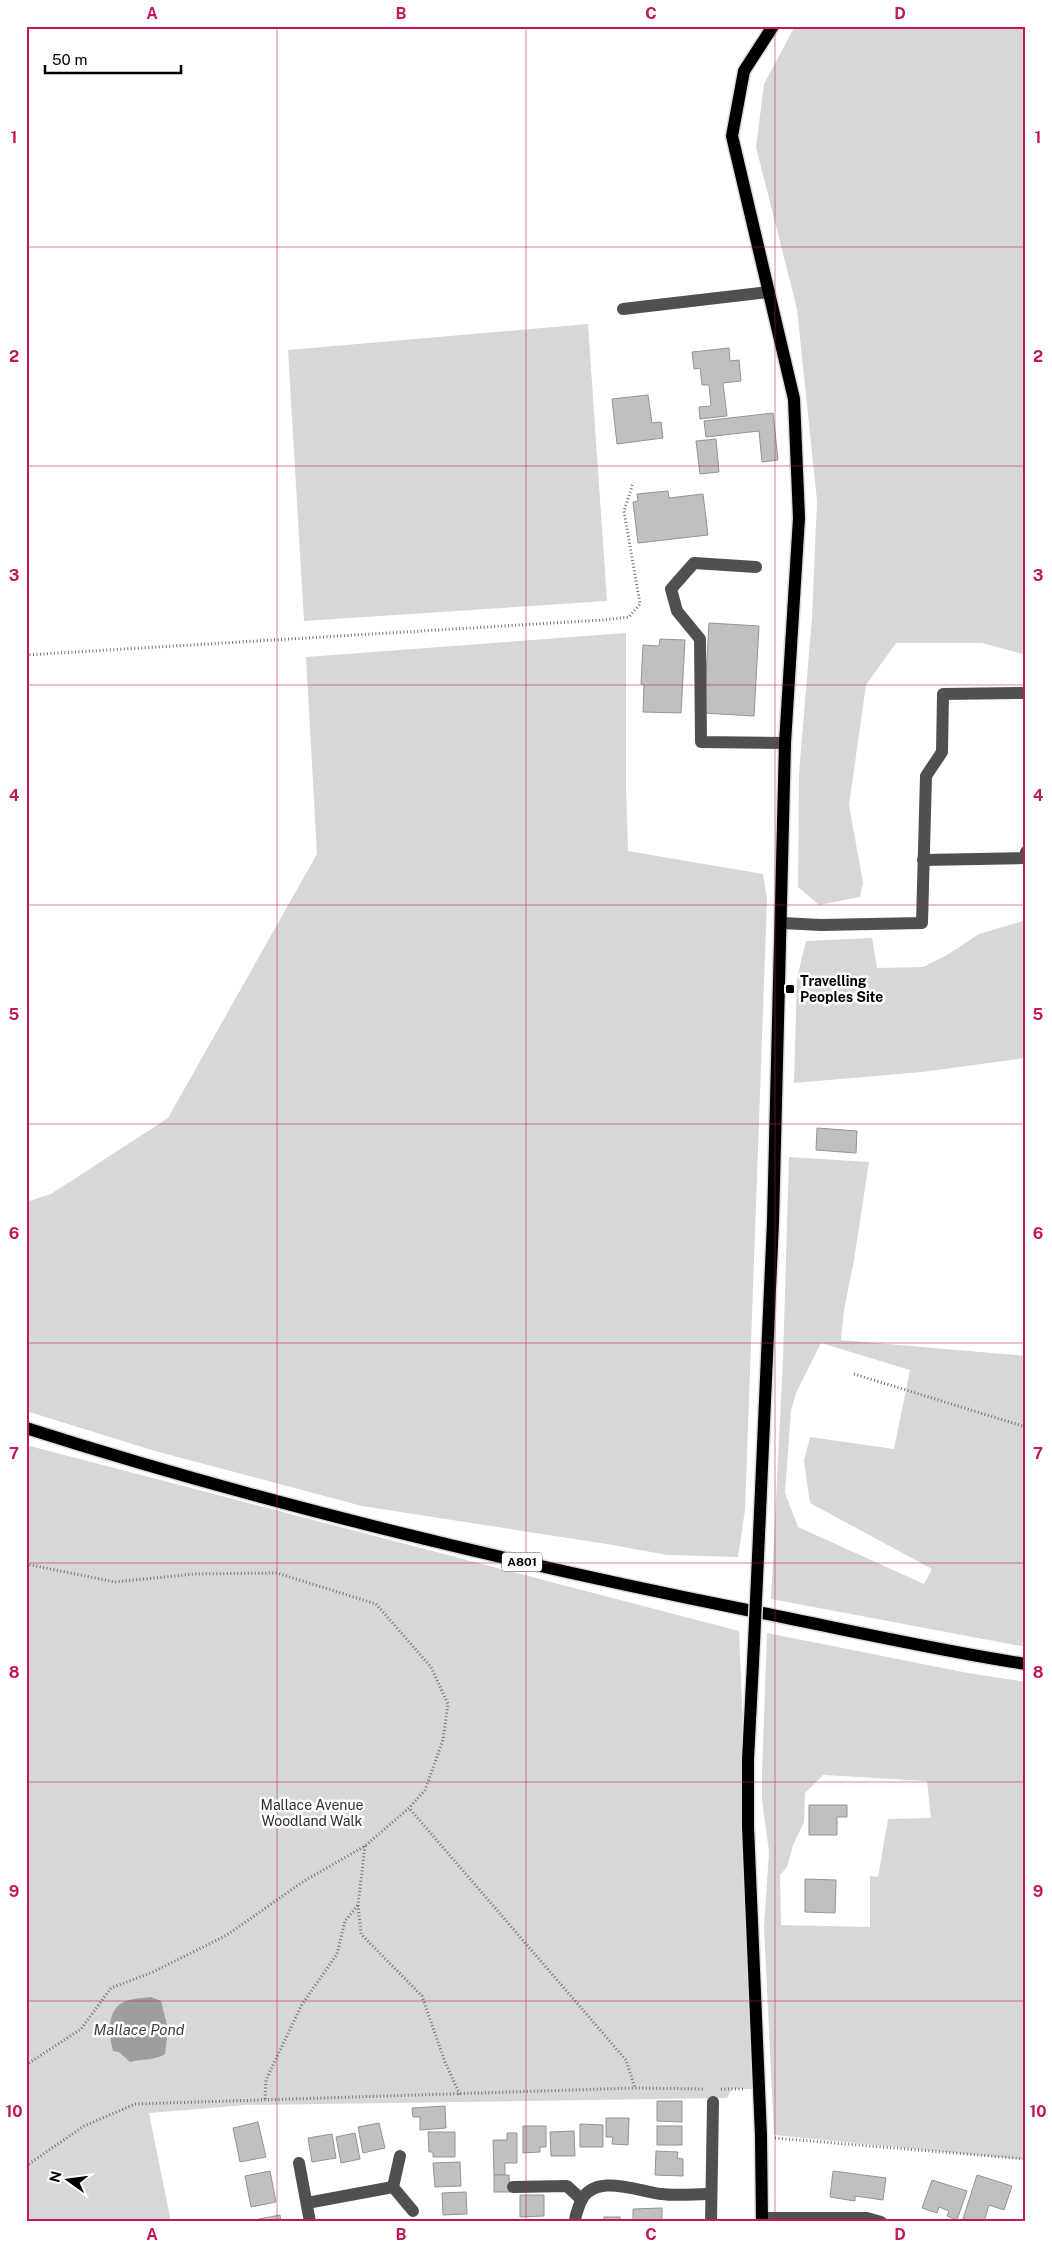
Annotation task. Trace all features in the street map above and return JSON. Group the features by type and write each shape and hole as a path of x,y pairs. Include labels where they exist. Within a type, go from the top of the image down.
{"main road":[{"path":"762,2220 748,1827 748,1759 774,1213 785,743 799,518 794,399 732,136 744,71 774,26"},
{"name":"A801","path":"26,1428 236,1491 412,1537 590,1578 1026,1664"}],"street":[{"path":"623,309 768,292"},
{"path":"756,567 694,563 671,589 677,611 700,639 701,742 785,743"},
{"path":"782,923 821,925 922,923 926,776 942,752 943,694 1026,693"},
{"path":"923,860 1025,858 1026,852"},
{"path":"711,2222 713,2102"},
{"path":"393,2187 400,2156"},
{"path":"299,2163 310,2222"},
{"path":"575,2222 575,2216 582,2200 601,2186 612,2185 663,2194 711,2194"},
{"path":"513,2187 567,2186 582,2200"},
{"path":"307,2203 393,2187"},
{"path":"393,2187 413,2211"},
{"path":"762,2220 867,2218 880,2222"}],"path":[{"path":"26,654 602,620 630,616 640,604 624,511 633,483"},
{"path":"854,1374 1026,1427"},
{"path":"26,1564 115,1582 194,1574 278,1573 376,1604 431,1667 448,1704 443,1740 426,1790 409,1808 365,1846 304,1881 227,1935 154,1972 111,1988 82,2029 26,2065"},
{"path":"409,1808 626,2060 635,2088"},
{"path":"365,1846 358,1906 361,1934 422,1996 445,2062 460,2095"},
{"path":"265,2099 266,2080 301,2006 337,1954 345,1921 358,1906"},
{"path":"26,2166 84,2126 135,2104 635,2088 758,2089"},
{"path":"760,2136 1026,2159"}],"green space":[{"path":"795,26 1026,26 1026,655 982,643 896,643 866,685 849,805 863,883 860,897 819,905 798,887 799,774 812,617 817,501 797,309 756,147 764,84"},
{"path":"588,324 607,601 304,621 288,350"},
{"path":"626,633 628,851 763,874 767,899 745,1510 738,1557 667,1555 362,1506 155,1451 26,1411 26,1202 51,1194 168,1118 317,854 306,657"},
{"path":"1026,920 1026,1058 922,1072 794,1083 797,978 806,941 872,938 877,968 923,967 947,955 979,934"},
{"path":"789,1157 869,1162 854,1260 844,1310 841,1340 1026,1356 1026,1647 771,1599 783,1360","holes":["821,1343 910,1370 894,1449 810,1437 804,1461 810,1503 932,1569 924,1584 798,1527 785,1493 791,1411 796,1393"]},
{"name":"Mallace Avenue Woodland Walk","path":"26,1445 739,1631 758,2089 732,2089 727,2098 246,2105 149,2113 171,2222 26,2222"},
{"path":"767,1633 968,1673 1026,1682 1026,2160 774,2135 764,1927 769,1852 762,1800","holes":["823,1775 927,1781 931,1818 888,1819 878,1877 870,1876 870,1927 781,1925 780,1875 787,1867 793,1845 804,1822 805,1793"]}],"water":[{"name":"Mallace Pond","path":"151,1997 161,2001 168,2029 165,2054 130,2062 119,2052 113,2051 110,2038 112,2017 118,2006 124,2002"}],"building":[{"path":"729,348 730,361 739,360 741,381 723,383 727,416 700,419 699,407 711,406 709,385 702,385 700,368 694,369 692,352"},
{"path":"648,395 652,423 661,422 663,438 617,444 612,399"},
{"path":"773,413 778,460 762,462 759,431 706,437 704,421"},
{"path":"716,439 719,472 700,474 696,441"},
{"path":"668,491 669,498 703,494 708,535 638,543 633,502 638,501 637,494"},
{"path":"709,623 759,626 754,716 704,713"},
{"path":"660,639 685,640 681,713 643,712 644,684 641,684 643,645 659,646"},
{"path":"817,1128 857,1131 856,1153 816,1150"},
{"path":"809,1805 847,1805 847,1817 837,1817 837,1835 809,1835"},
{"path":"805,1879 836,1880 835,1913 805,1912"},
{"path":"657,2101 682,2101 682,2122 657,2121"},
{"path":"445,2106 446,2128 420,2130 420,2117 413,2117 412,2108"},
{"path":"606,2118 629,2118 628,2145 612,2144 613,2137 606,2137"},
{"path":"258,2122 266,2157 240,2162 233,2128"},
{"path":"379,2123 385,2148 363,2153 358,2127"},
{"path":"580,2124 603,2125 603,2147 580,2147"},
{"path":"523,2126 546,2126 546,2147 540,2147 540,2152 523,2153"},
{"path":"657,2126 682,2126 682,2145 657,2145"},
{"path":"574,2131 575,2156 551,2156 550,2132"},
{"path":"428,2132 455,2132 455,2157 433,2157 433,2152 429,2152"},
{"path":"355,2133 360,2159 341,2163 336,2137"},
{"path":"507,2133 517,2133 517,2163 505,2163 505,2175 494,2175 493,2140 507,2140"},
{"path":"332,2134 336,2158 312,2162 308,2138"},
{"path":"656,2151 678,2152 677,2158 683,2159 683,2176 655,2175"},
{"path":"460,2162 461,2186 435,2187 433,2163"},
{"path":"270,2171 276,2202 251,2207 245,2176"},
{"path":"833,2171 886,2178 883,2200 855,2196 855,2201 830,2197"},
{"path":"494,2175 509,2175 510,2192 494,2192"},
{"path":"977,2175 1012,2186 1004,2210 989,2205 984,2222 973,2222 963,2219"},
{"path":"932,2180 967,2191 957,2220 947,2216 949,2211 939,2207 937,2213 922,2208"},
{"path":"466,2192 467,2214 443,2215 442,2193"},
{"path":"520,2195 544,2195 544,2216 520,2217"},
{"path":"662,2208 662,2220 657,2220 657,2222 624,2222 633,2221 633,2209"},
{"path":"280,2215 281,2222 255,2222 254,2220"},
{"path":"604,2217 620,2217 620,2222 604,2222"}],"place":[{"name":"Travelling Peoples Site","path":"790,989"}]}
